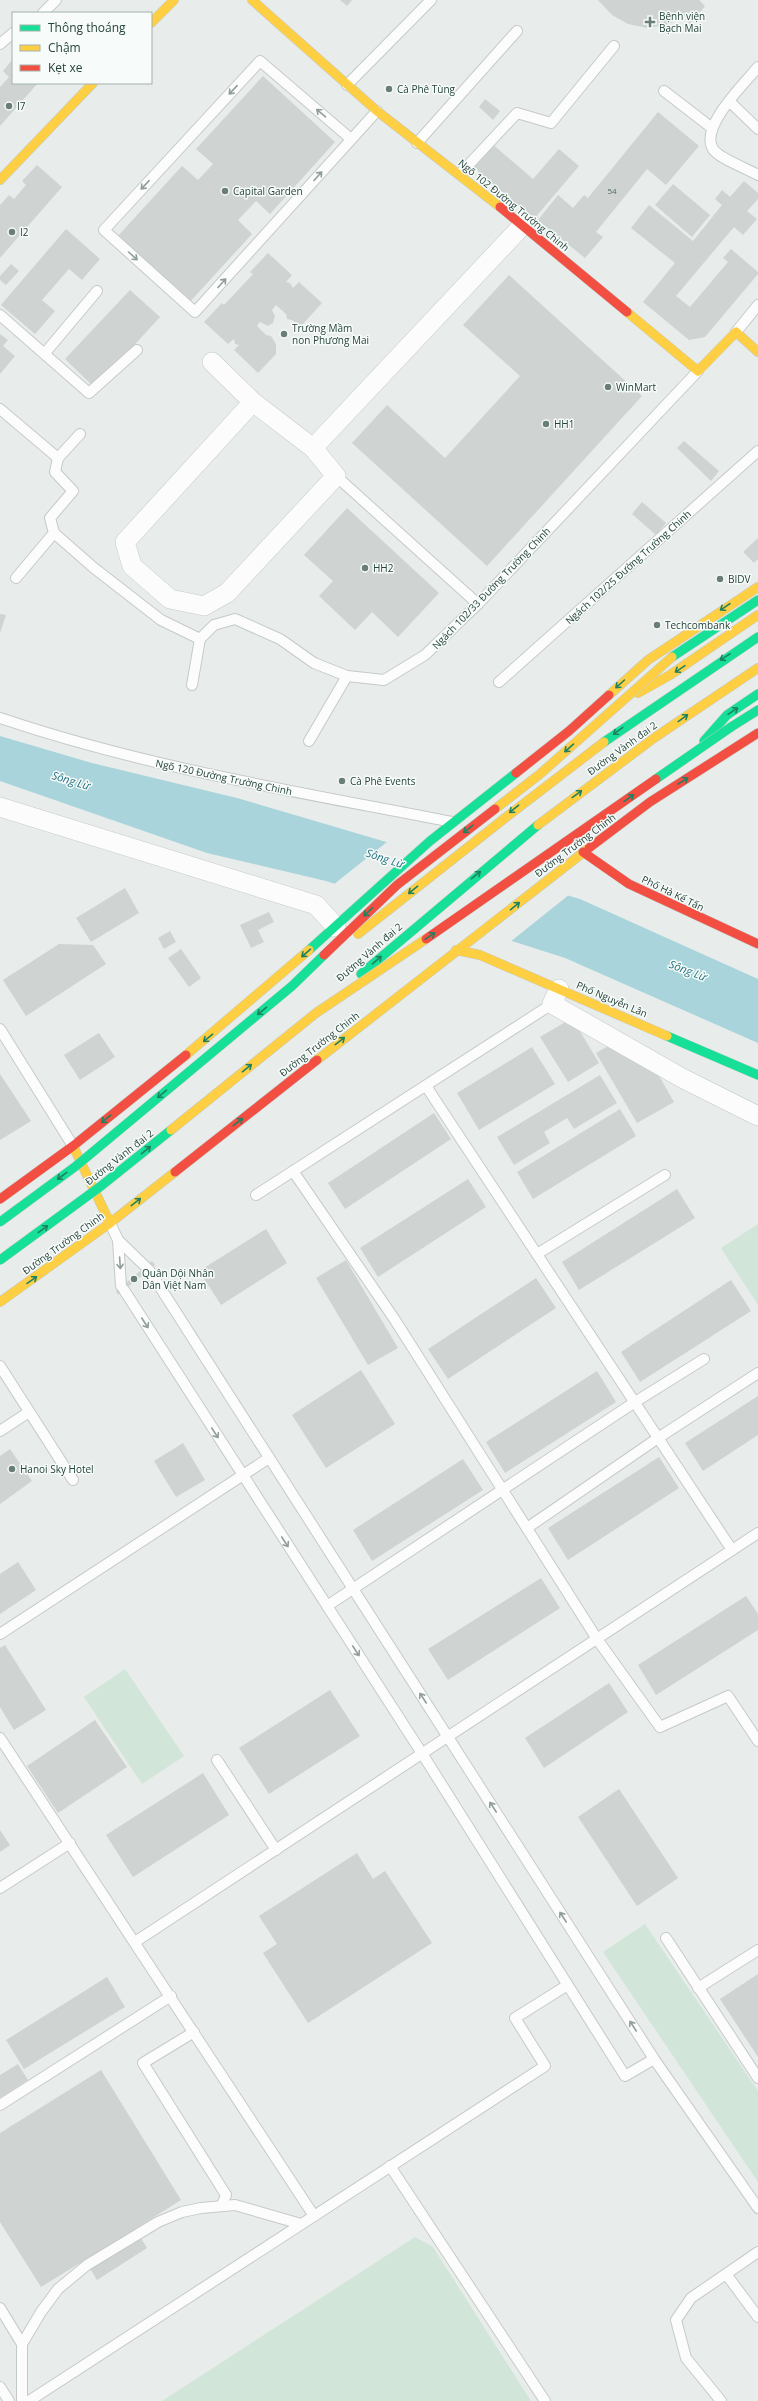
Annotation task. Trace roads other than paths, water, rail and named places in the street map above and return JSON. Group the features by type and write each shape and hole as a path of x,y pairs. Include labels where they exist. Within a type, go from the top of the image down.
{"main road":[{"path":"152,22 174,0"},
{"name":"Ngõ 102 Đường Trường Chinh","path":"252,0 377,111 417,143 460,174 698,371"},
{"path":"0,180 92,84"},
{"path":"698,371 736,332 758,352"},
{"path":"0,1199 73,1146 218,1029 336,928 364,900 452,822 569,731 648,660 758,587"},
{"path":"292,986 397,885 540,774 672,657 758,600"},
{"path":"569,731 670,675 758,615"},
{"name":"Đường Vành đai 2","path":"0,1222 76,1166 292,986 557,775 690,679 758,637"},
{"name":"Đường Vành đai 2","path":"0,1260 101,1186 316,1013 451,896 571,798 706,701 758,668"},
{"name":"Đường Trường Chinh","path":"650,802 727,715 758,694"},
{"path":"316,1013 758,710"},
{"name":"Đường Trường Chinh","path":"0,1302 110,1223 563,867 650,802 758,733"},
{"name":"Phố Hà Kế Tấn","path":"584,852 629,884 758,944"},
{"name":"Phố Nguyễn Lân","path":"456,950 480,955 555,996 758,1075"},
{"path":"73,1146 110,1223"}],"street":[{"path":"313,448 522,226"},
{"path":"212,362 253,402 313,448 336,476 248,574 227,593 204,606 170,599 132,566 125,542 253,402"},
{"path":"0,807 316,905 336,928"},
{"path":"555,996 682,1078 758,1116"}],"lane":[{"path":"43,12 56,0"},
{"path":"347,85 431,0"},
{"path":"417,143 517,31"},
{"path":"0,44 12,34"},
{"path":"460,174 517,113 551,123 614,46"},
{"path":"351,138 260,61 104,230 196,312 351,138 377,111"},
{"path":"758,67 730,102 712,128 712,149 758,175"},
{"path":"664,92 712,128"},
{"path":"730,102 758,128"},
{"path":"45,353 97,291"},
{"path":"736,332 758,305"},
{"path":"0,315 89,393 136,350"},
{"name":"Ngách 102/33 Đường Trường Chinh","path":"200,639 214,625 235,619 280,639 314,663 347,676 384,680 425,655 478,604 698,371"},
{"path":"0,409 58,458"},
{"path":"80,434 58,458 56,472 73,491 50,518 54,533 94,568 161,620 200,639 192,685"},
{"name":"Ngách 102/25 Đường Trường Chinh","path":"499,682 758,451"},
{"path":"336,476 478,604"},
{"path":"16,578 54,533"},
{"path":"309,741 347,676"},
{"name":"Ngõ 120 Đường Trường Chinh","path":"0,718 66,740 165,765 249,784 452,822"},
{"path":"256,1195 426,1086 555,996"},
{"path":"0,1029 73,1146"},
{"path":"426,1086 732,1550"},
{"path":"293,1171 395,1320 597,1640 660,1727 728,1696 758,1741"},
{"path":"537,1254 665,1175"},
{"path":"110,1223 118,1240 123,1288 422,1754 566,1986 625,2076 654,2059"},
{"path":"118,1240 147,1269 654,2059 758,2208"},
{"path":"327,1606 352,1588 504,1491 635,1402 704,1359"},
{"path":"0,1366 73,1480"},
{"path":"527,1528 658,1438 758,1373"},
{"path":"0,1431 29,1412"},
{"path":"0,1634 269,1458"},
{"path":"135,1942 448,1738 758,1533"},
{"path":"0,1738 171,1996 314,2216"},
{"path":"216,1760 276,1850"},
{"path":"0,1888 70,1843"},
{"path":"666,1938 758,2078"},
{"path":"698,1988 758,1950"},
{"path":"28,2401 545,2066 515,2018 566,1986"},
{"path":"0,2105 171,1996"},
{"path":"194,2032 143,2063 226,2195 222,2205"},
{"path":"390,2166 545,2401"},
{"path":"22,2401 22,2344 41,2312 58,2289 87,2264 158,2222 182,2212 222,2205 235,2205 301,2224"},
{"path":"721,2401 686,2358 676,2320 691,2298 758,2252"},
{"path":"726,2274 758,2317"},
{"path":"0,2308 22,2344"},
{"path":"0,2387 9,2401"}],"water":[{"name":"Sông Lừ","path":"0,736 92,763 237,798 580,899 758,979 758,1043 565,958 326,881 207,853 0,781"}],"place":[{"name":"Bệnh viện Bạch Mai","path":"650,22"},
{"name":"Cà Phê Tùng","path":"389,89"},
{"name":"I7","path":"9,106"},
{"name":"Capital Garden","path":"225,191"},
{"name":"I2","path":"12,232"},
{"name":"Trường Mầm non Phương Mai","path":"284,334"},
{"name":"WinMart","path":"608,387"},
{"name":"HH1","path":"546,424"},
{"name":"HH2","path":"365,568"},
{"name":"BIDV","path":"720,579"},
{"name":"Techcombank","path":"657,625"},
{"name":"Cà Phê Events","path":"342,781"},
{"name":"Quân Dội Nhân Dân Việt Nam","path":"134,1279"},
{"name":"Hanoi Sky Hotel","path":"12,1469"}]}
